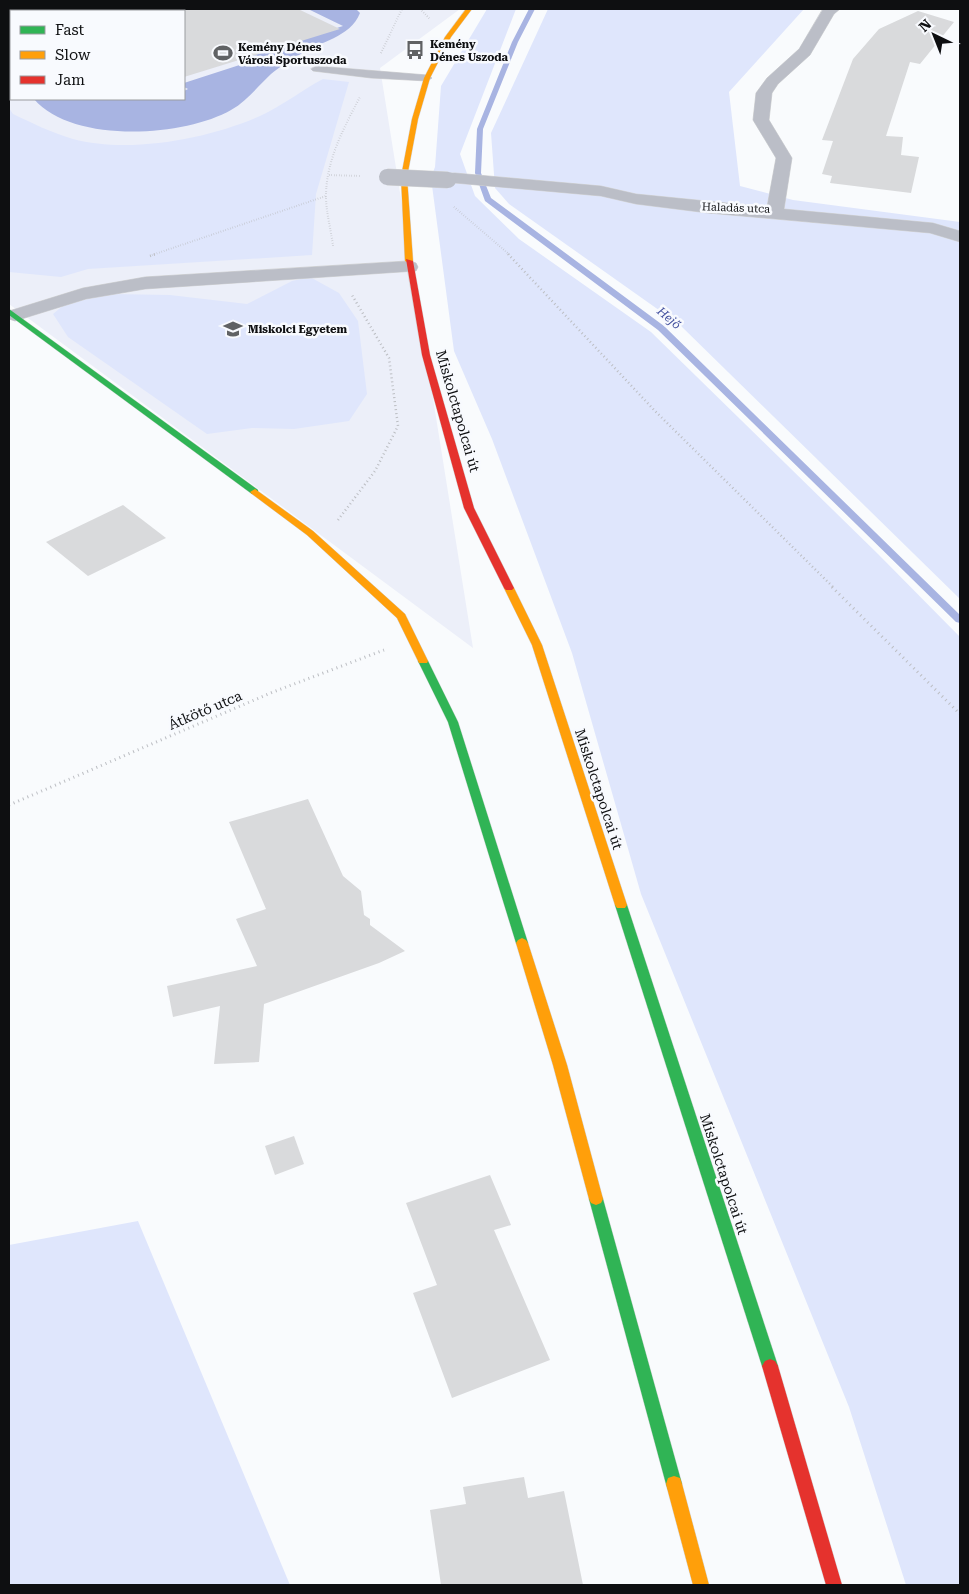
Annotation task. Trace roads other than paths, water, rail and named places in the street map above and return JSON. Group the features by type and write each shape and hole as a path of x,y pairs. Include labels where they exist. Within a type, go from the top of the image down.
{"street":[{"name":"Miskolctapolcai út","path":"469,9 448,37 427,78 416,119 409,178 409,267 426,355 469,508 537,645 779,1394 834,1585"},
{"name":"Haladás utca","path":"444,179 601,191 636,200 708,208 775,212 784,158 761,120 764,93 772,81 805,52 829,11 833,9"},
{"path":"387,177 444,179"},
{"name":"Haladás utca","path":"444,179 526,184"},
{"path":"775,212 933,228 960,237"},
{"path":"12,313 83,294 145,283 409,267"},
{"path":"12,313 310,533 401,616 453,722 557,1056 701,1585"}],"lane":[{"path":"316,69 371,75 427,78"}],"water":[{"path":"308,9 356,9 360,13 342,34 307,50 285,64 231,110 211,119 186,126 129,132 101,129 74,124 51,114 35,100 185,100 185,90 188,89 185,88 185,83 255,60 249,56 343,26"}],"waterway":[{"name":"Hejő","path":"532,9 515,42 480,129 478,173 488,199 661,328 960,620"}],"place":[{"name":"Kemény Dénes Uszoda","path":"415,50"},
{"name":"Kemény Dénes Városi Sportuszoda","path":"223,53"},
{"name":"Miskolci Egyetem","path":"233,329"}]}
